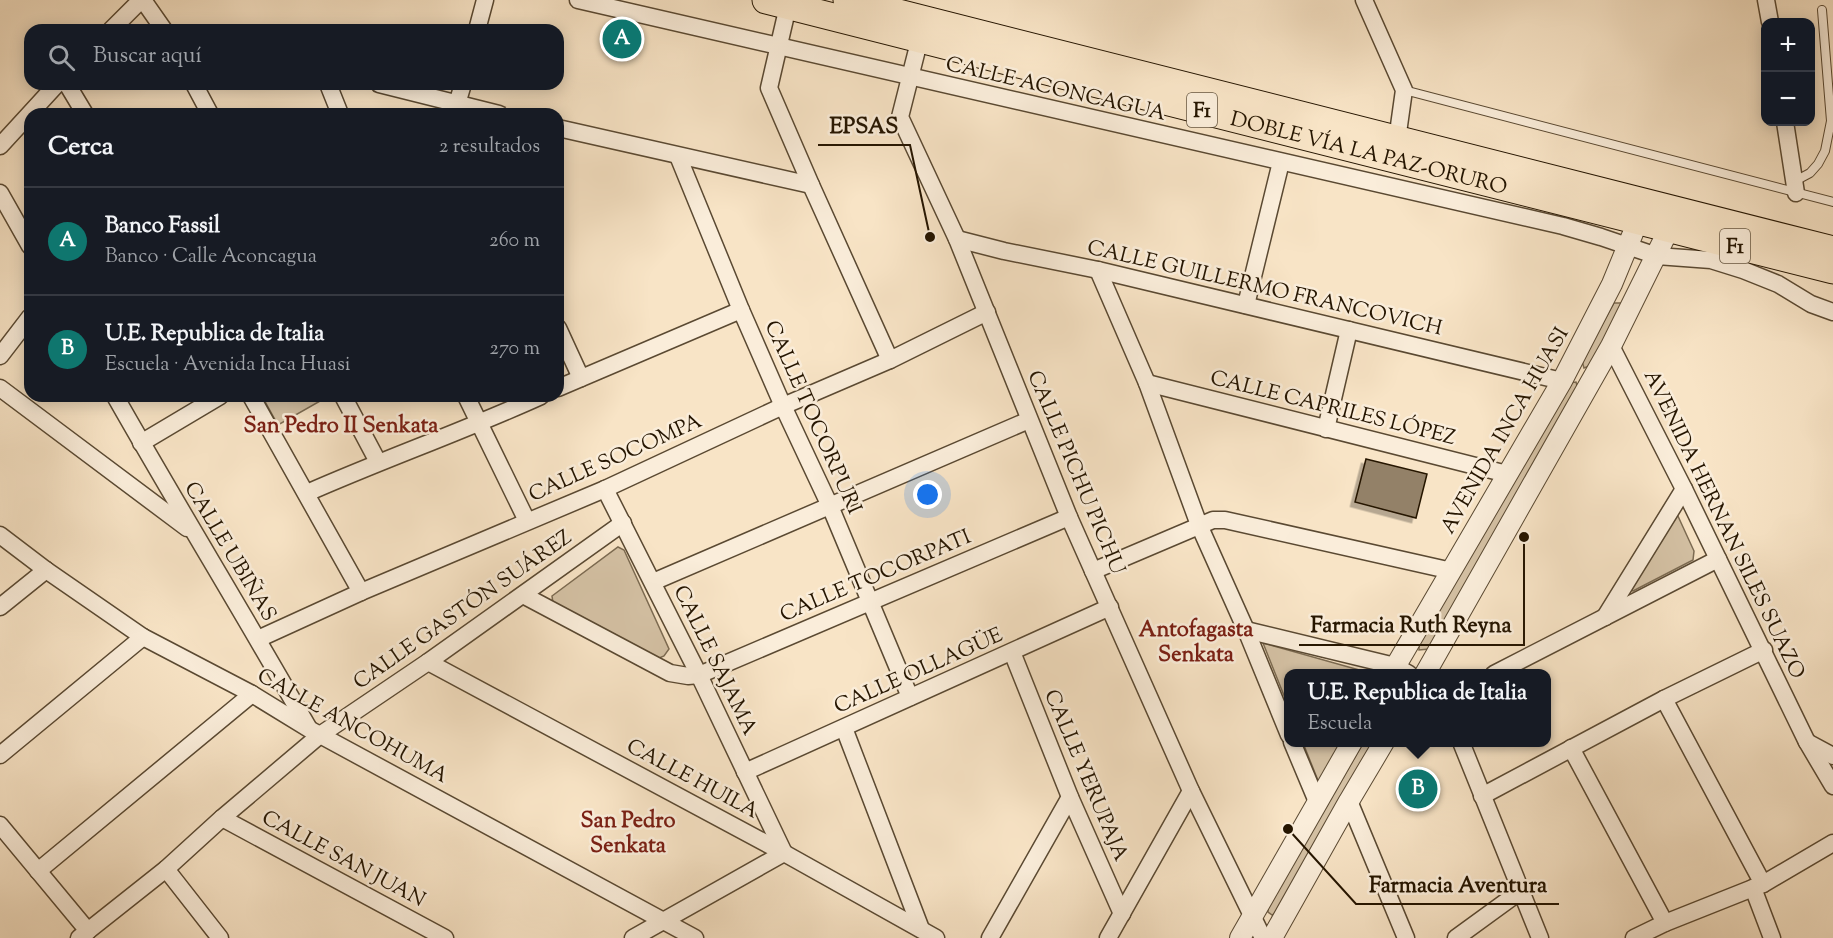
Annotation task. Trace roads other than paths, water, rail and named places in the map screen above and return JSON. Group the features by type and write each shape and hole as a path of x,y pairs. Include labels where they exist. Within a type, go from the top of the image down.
{"highway":[{"name":"DOBLE VÍA LA PAZ-ORURO","path":"847,0 1396,140 1640,212 1669,229 1833,270"},
{"name":"DOBLE VÍA LA PAZ-ORURO","path":"777,3 1640,212 1833,250"}],"street":[{"path":"117,24 142,0 160,24"},
{"path":"479,24 485,0"},
{"name":"CALLE ACONCAGUA","path":"578,0 1563,226 1657,256 1711,260 1778,284 1811,304 1833,312"},
{"path":"1364,0 1404,90 1396,140"},
{"path":"1766,0 1769,18"},
{"path":"777,3 778,47 770,88 890,360"},
{"name":"CALLE PICHU PICHU","path":"920,38 900,117 957,239 1069,517 1191,791 1263,938"},
{"path":"35,108 51,90"},
{"path":"71,90 82,108"},
{"path":"197,90 207,108"},
{"path":"330,90 338,108"},
{"path":"398,90 457,108"},
{"path":"460,108 462,90"},
{"path":"0,146 24,120"},
{"path":"1786,126 1795,187"},
{"path":"564,129 811,185"},
{"name":"CALLE TOCORPURI","path":"678,156 741,310 830,506 910,696"},
{"path":"1246,305 1281,162"},
{"path":"0,193 24,235"},
{"name":"AVENIDA INCA HUASI","path":"1399,669 1452,571 1566,373 1612,284 1640,212"},
{"path":"1428,669 1611,346 1669,229"},
{"name":"CALLE GUILLERMO FRANCOVICH","path":"957,239 1350,330 1566,373"},
{"path":"1098,270 1147,383 1199,525 1284,723"},
{"path":"564,385 741,310"},
{"name":"CALLE SOCOMPA","path":"258,639 527,520 605,489 783,406 890,360 987,312"},
{"path":"0,356 24,325"},
{"path":"1326,429 1350,330"},
{"path":"564,341 581,378"},
{"name":"AVENIDA HERNAN SILES SUAZO","path":"1611,346 1764,650 1807,742 1833,786"},
{"path":"1566,373 1594,377"},
{"name":"CALLE CAPRILES LÓPEZ","path":"1147,383 1508,474"},
{"path":"0,388 192,532"},
{"name":"CALLE UBIÑAS","path":"118,402 192,532 314,732"},
{"path":"141,443 210,402"},
{"path":"254,402 362,592"},
{"path":"346,402 378,462"},
{"path":"469,402 527,520"},
{"path":"307,493 528,402"},
{"path":"653,582 1029,420"},
{"name":"CALLE SAJAMA","path":"605,489 699,675 784,853"},
{"path":"1604,617 1684,489"},
{"name":"CALLE TOCORPATI","path":"699,675 1069,517"},
{"path":"1093,571 1213,520 1225,520 1452,571"},
{"name":"CALLE GASTÓN SUÁREZ","path":"83,934 166,869 314,732 428,662 623,523"},
{"name":"CALLE ANCOHUMA","path":"0,535 143,637 252,694 314,732 695,938"},
{"path":"1504,669 1718,559"},
{"path":"0,607 46,570"},
{"path":"523,595 670,673 699,675"},
{"name":"CALLE OLLAGÜE","path":"745,772 1110,607"},
{"path":"1246,630 1391,669"},
{"path":"0,755 143,637"},
{"path":"1482,796 1664,699 1764,650"},
{"name":"CALLE YERUPAJA","path":"1012,652 1122,914"},
{"name":"CALLE HUILA","path":"428,662 784,853 936,938"},
{"path":"38,871 252,694"},
{"path":"1664,699 1758,886 1772,938"},
{"path":"844,728 921,929"},
{"path":"1807,742 1833,756"},
{"path":"1294,747 1318,804"},
{"path":"1240,938 1349,747"},
{"path":"1272,938 1381,747"},
{"path":"1463,747 1540,938"},
{"path":"1571,748 1665,923"},
{"path":"1108,938 1191,791"},
{"path":"990,938 1071,797"},
{"path":"1349,801 1406,938"},
{"name":"CALLE SAN JUAN","path":"222,818 445,938"},
{"path":"0,825 38,871 83,934"},
{"path":"1642,936 1665,923 1758,886 1833,843"},
{"path":"633,938 784,853"},
{"path":"166,869 217,934 230,938"},
{"path":"1456,938 1522,890"}],"lane":[{"path":"1795,187 1818,164 1825,152 1831,121 1822,10"},
{"path":"1404,90 1795,187 1833,202"}],"place":[{"name":"Banco Fassil","path":"622,39"},
{"name":"EPSAS","path":"930,237"},
{"name":"Farmacia Ruth Reyna","path":"1524,537"},
{"name":"U.E. Republica de Italia","path":"1418,789"},
{"name":"Farmacia Aventura","path":"1288,829"}],"district":[{"name":"San Pedro II Senkata","path":"341,424"},
{"name":"Antofagasta Senkata","path":"1196,640"},
{"name":"San Pedro Senkata","path":"628,832"}]}
